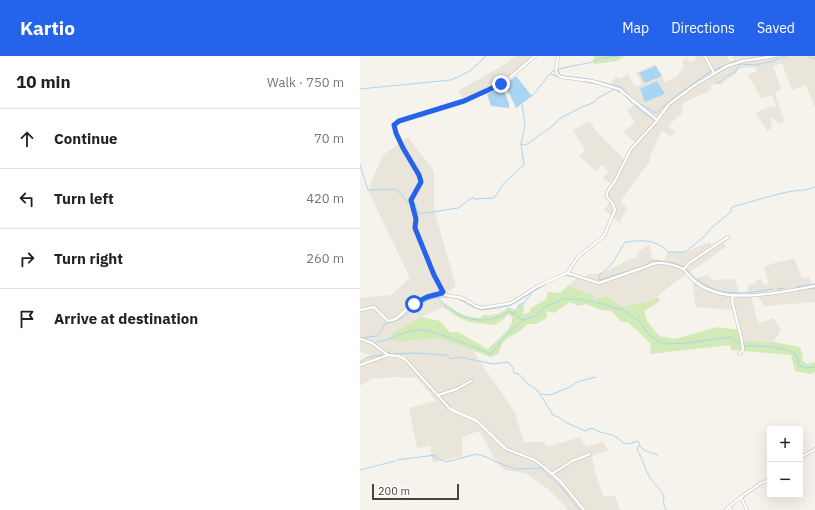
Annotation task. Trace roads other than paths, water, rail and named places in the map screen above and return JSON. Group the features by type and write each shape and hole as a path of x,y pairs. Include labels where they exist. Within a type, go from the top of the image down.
{"street":[{"path":"442,293 441,287 434,275 415,228 416,219 411,200 421,182 419,175 403,148 394,125 399,121 464,101 488,91 507,80 534,56"},
{"path":"558,56 556,70 557,74 561,77 592,81 619,89 657,120"},
{"path":"705,56 714,74"},
{"path":"360,310 374,307 388,321 396,319 408,309 427,297 442,293 464,299 482,308 497,306 511,302 538,286 567,273 578,257 604,236 615,210 606,197 606,192 614,181 631,149 669,104 727,66 743,61 775,56"},
{"path":"684,269 688,263 728,237"},
{"path":"567,273 599,282 661,262 684,269 692,279 703,287 717,292 733,295 740,296 766,294 815,286"},
{"path":"733,295 732,301 743,350 739,354"},
{"path":"360,339 372,343 388,355"},
{"path":"360,365 388,355 398,356 405,359 450,409 478,421 506,449 535,460 560,482 584,510"},
{"path":"438,395 471,381"},
{"path":"803,456 815,450"},
{"path":"552,474 572,461 590,454"},
{"path":"726,510 730,508 740,497 761,483 767,481"},
{"path":"740,497 747,510"}],"water":[{"path":"656,66 662,76 645,83 639,73"},
{"path":"516,76 532,96 516,108 505,85"},
{"path":"657,81 665,94 645,102 640,89"},
{"path":"502,87 509,103 509,108 491,106 487,94"}],"waterway":[{"path":"360,89 451,80 470,71 486,56"},
{"path":"590,79 563,76 559,74 558,69 593,62 601,58 619,56"},
{"path":"714,70 733,62 767,56"},
{"path":"717,82 720,82 725,77 735,72 740,64 752,65 770,62 786,56"},
{"path":"808,56 815,58"},
{"path":"532,96 554,70"},
{"path":"640,104 656,113 677,95 711,71"},
{"path":"550,74 559,77"},
{"path":"593,80 621,87 631,97"},
{"path":"581,81 602,85"},
{"path":"521,144 526,145 555,124 559,119 595,102 598,98 613,90 615,89 618,92 621,92"},
{"path":"624,95 634,105 655,121"},
{"path":"415,204 419,214 458,208 473,197 474,199 494,198 504,183 524,165 521,144 525,125 522,104"},
{"path":"360,165 368,190 396,189 409,203"},
{"path":"684,267 674,263 653,260 644,266 599,280 600,274 612,264 625,242 648,241 659,245 668,252 685,252 731,212 732,207 791,191 815,187"},
{"path":"686,269 705,285 716,290 737,293 773,289"},
{"path":"565,275 578,278"},
{"path":"362,338 377,336 385,324 398,320 405,316 411,309 433,298 457,298 482,310 511,305 546,284"},
{"path":"796,287 815,284"},
{"path":"777,289 785,288"},
{"path":"798,290 815,288"},
{"path":"514,314 519,305 524,303 531,294"},
{"path":"438,298 458,314 470,319 491,319 503,315 509,311 523,320"},
{"path":"377,342 411,331 424,330 454,339 491,354 504,337 523,320 537,315 547,306 563,299 578,299 623,310 639,321 650,335 663,344 688,343 730,337 740,344"},
{"path":"745,346 765,346 784,349 796,354 799,365 804,368 815,367"},
{"path":"387,352 392,354 415,353 446,355 451,359 460,357 493,364 508,362 513,368 514,373 519,374 527,383 538,391 553,415 585,431 592,428 612,435 623,443 628,444 638,441 639,445 643,449 658,455"},
{"path":"360,362 368,357 383,355"},
{"path":"541,394 550,395 570,387 577,382 596,377"},
{"path":"639,446 637,450 649,476 662,492 666,510"},
{"path":"431,455 446,462 477,454 516,469 541,468 562,488 580,510"},
{"path":"397,460 436,455"},
{"path":"360,470 395,461"}]}
